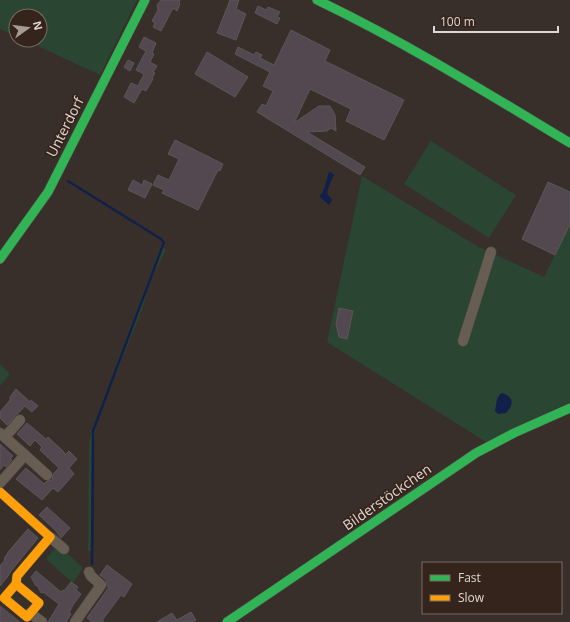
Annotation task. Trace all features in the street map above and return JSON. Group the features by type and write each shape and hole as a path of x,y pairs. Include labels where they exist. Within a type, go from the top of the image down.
{"street":[{"name":"Unterdorf","path":"0,259 48,192 145,0"},
{"path":"316,0 356,18 400,42 570,143"},
{"path":"463,340 491,252"},
{"name":"Bilderstöckchen","path":"228,622 476,453 514,433 570,408"},
{"path":"20,420 2,435 47,475"},
{"path":"0,483 25,455"},
{"path":"0,492 64,549"},
{"path":"16,584 39,603 27,617 4,598 16,584 17,576 50,537"},
{"path":"75,622 101,585 91,576 89,572"},
{"path":"30,613 42,622"}],"green space":[{"path":"0,0 137,0 100,75 42,48 48,48 48,8 8,8 8,32 0,29"},
{"path":"431,141 516,195 489,238 404,184"},
{"path":"362,176 477,246 544,277 570,223 570,402 486,442 327,342"},
{"path":"162,246 166,250 150,281 142,309 96,424 94,443 92,552 88,550 89,443 91,433"},
{"path":"0,364 10,374 0,386"},
{"path":"58,545 83,568 73,583 46,559"}],"water":[{"path":"329,172 335,176 333,176 327,192 332,200 329,205 320,197 320,195 323,192"},
{"path":"502,393 509,397 512,401 506,413 498,414 495,411 497,399"}],"building":[{"path":"161,0 180,0 180,4 177,11 173,8 161,31 153,27 155,23 152,21 158,10 157,5"},
{"path":"230,0 239,0 236,9 246,14 236,40 217,33"},
{"path":"258,6 266,10 268,7 280,12 277,17 280,18 277,24 255,13"},
{"path":"291,30 330,50 325,61 404,100 384,140 346,121 351,109 310,89 294,123 319,106 330,106 335,115 336,131 331,128 327,131 307,132 365,167 360,175 257,112 262,104 266,106 273,91 263,86 270,72 235,54 238,47 254,55 256,52 262,55 260,58 274,65"},
{"path":"144,37 156,43 152,53 154,54 150,62 157,66 153,72 155,73 152,78 153,79 146,91 142,89 134,103 124,97 131,83 138,86 144,74 136,70 146,51 139,47"},
{"path":"207,52 248,77 235,97 195,74"},
{"path":"128,60 134,63 130,71 124,67"},
{"path":"175,140 223,164 220,171 218,170 198,210 162,193 164,190 153,185 158,175 169,180 179,159 168,154"},
{"path":"133,180 142,185 144,180 152,184 145,198 128,190"},
{"path":"548,182 570,192 570,224 555,255 522,239"},
{"path":"339,308 353,311 347,339 339,337 336,324"},
{"path":"16,389 30,402 31,400 38,406 32,412 25,406 7,425 0,418 0,412 10,400 10,397"},
{"path":"27,423 46,439 48,437 64,452 65,455 69,451 77,459 69,468 74,474 58,492 53,488 42,500 16,479 26,468 44,484 47,481 52,480 53,474 59,468 40,450 42,447 35,440 30,446 17,434"},
{"path":"0,444 13,456 10,459 12,460 6,467 4,465 0,470"},
{"path":"47,507 70,528 61,538 56,531 39,515"},
{"path":"28,529 38,538 0,586 0,566 5,560 4,559 9,551"},
{"path":"107,565 132,584 124,597 121,595 103,619 103,622 92,622 87,618 109,587 107,586 106,580 100,575"},
{"path":"36,571 61,592 63,590 64,591 71,582 78,587 76,590 81,594 73,605 69,613 71,614 66,622 48,622 59,604 43,592 41,593 37,585 36,586 31,577"},
{"path":"0,606 20,622 0,622"},
{"path":"191,612 196,620 192,622 157,622 172,613 177,620"}],"waterway":[{"path":"68,181 161,239 164,243"},
{"path":"92,564 93,431 163,245"}],"traffic: fast":[{"path":"0,259 48,192 145,0"},
{"path":"317,0 414,51 570,143"},
{"path":"227,622 476,453 514,433 570,408"}],"traffic: slow":[{"path":"0,492 50,537 17,576 16,584 4,598 27,617 39,603 16,584"}]}
